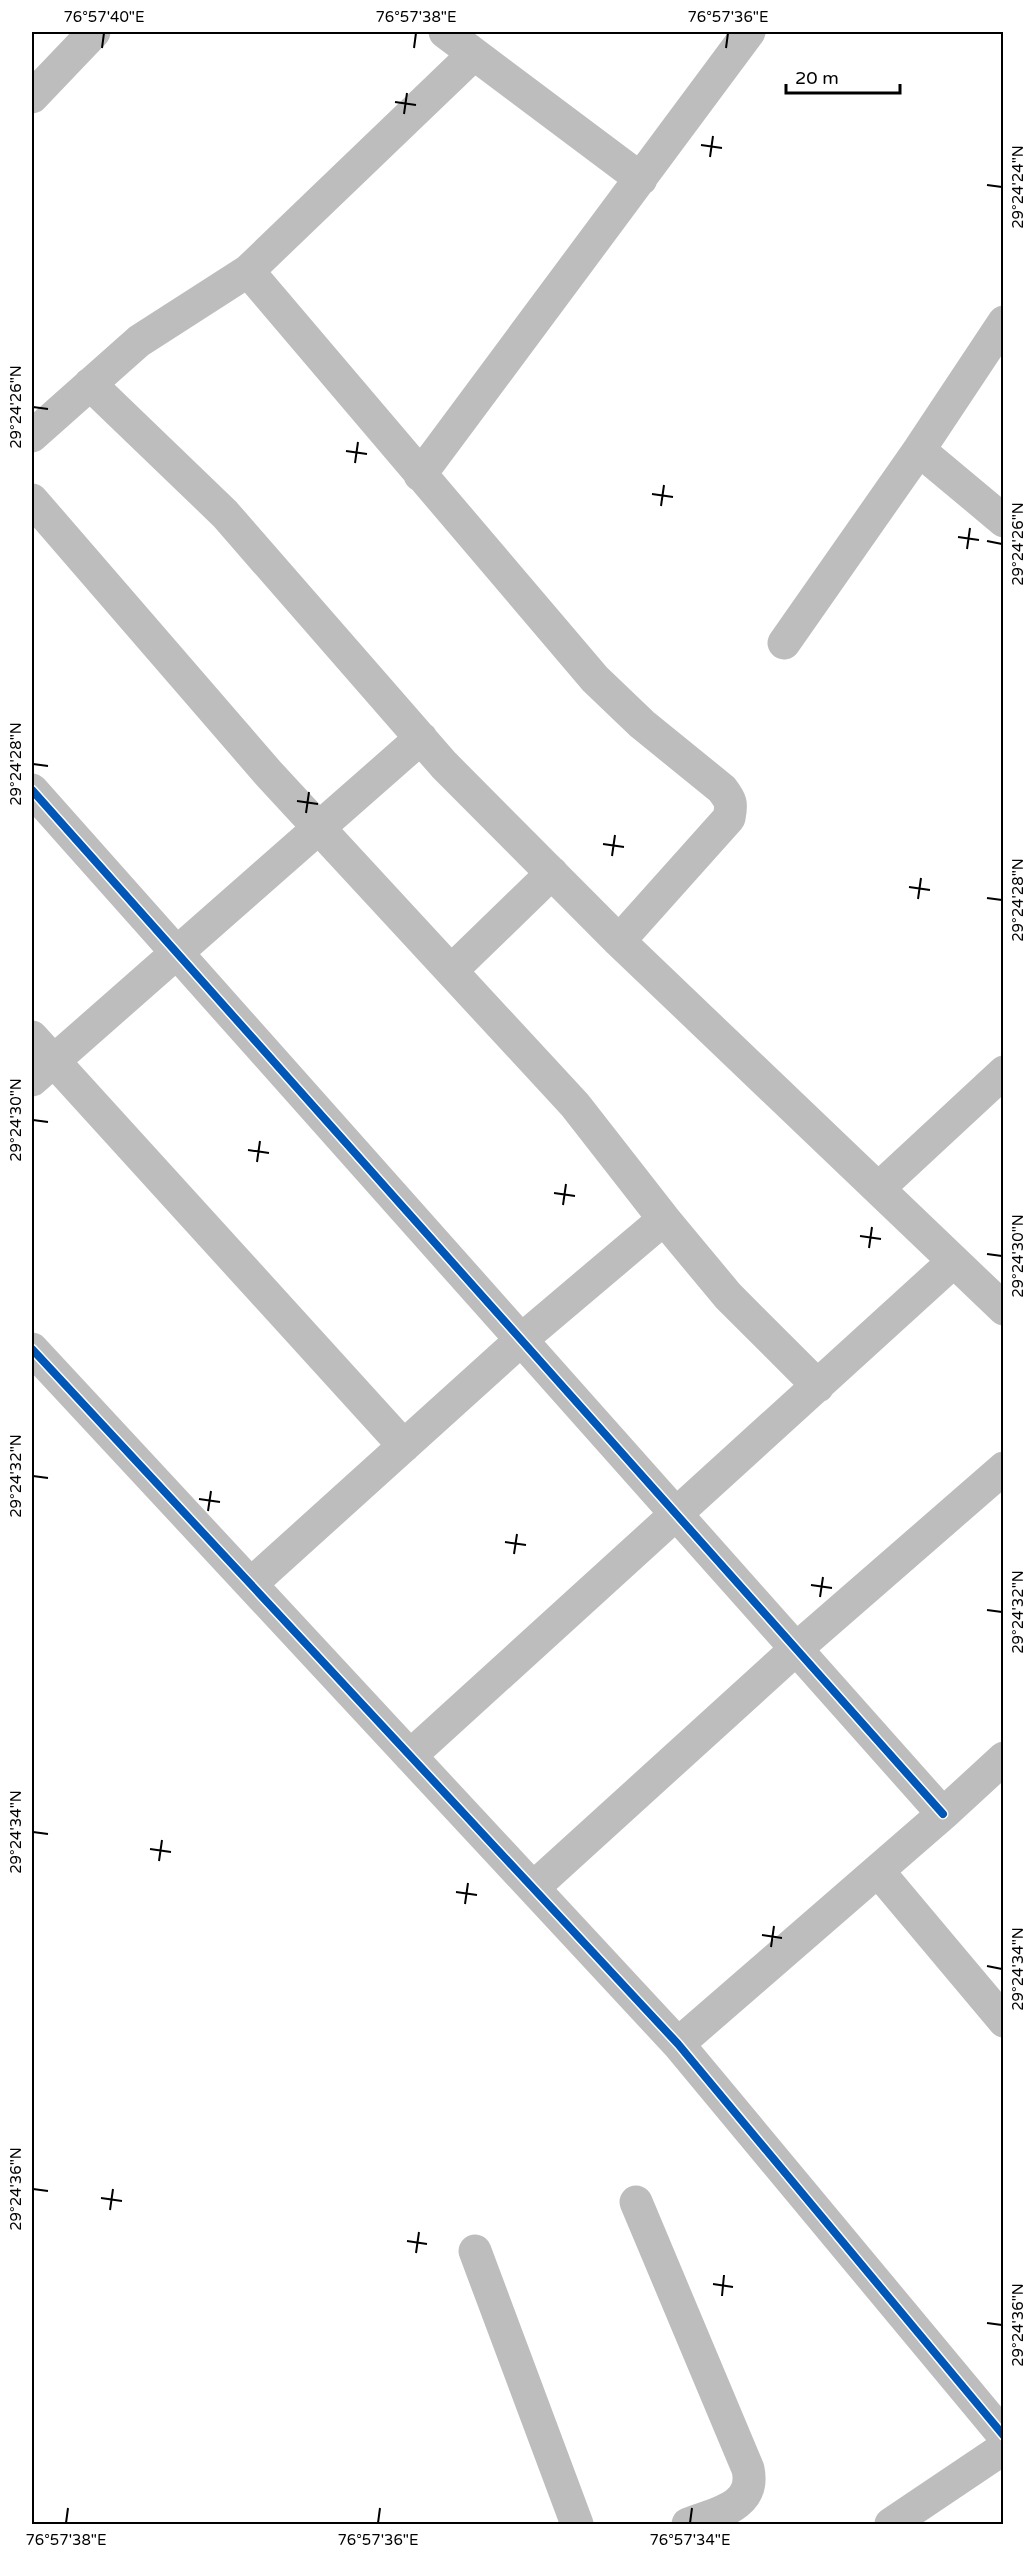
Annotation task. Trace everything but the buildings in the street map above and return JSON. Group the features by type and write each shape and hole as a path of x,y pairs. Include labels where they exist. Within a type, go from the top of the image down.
{"street":[{"path":"32,97 94,32"},
{"path":"445,32 641,179"},
{"path":"420,475 749,32"},
{"path":"32,436 139,341 248,271 474,54"},
{"path":"248,271 595,679 642,724 723,789 732,804 729,818 720,830 619,941"},
{"path":"784,643 919,450 1004,322"},
{"path":"90,384 225,514 444,765 619,941 954,1261 1001,1302"},
{"path":"919,450 1004,520"},
{"path":"32,500 269,774 575,1105 664,1219 728,1296 818,1386"},
{"path":"42,1070 421,738"},
{"path":"32,790 943,1814"},
{"path":"451,971 552,873"},
{"path":"32,1037 42,1070 404,1446"},
{"path":"879,1188 1004,1072"},
{"path":"251,1584 521,1340 664,1219"},
{"path":"410,1756 954,1261"},
{"path":"32,1349 678,2044 1004,2436"},
{"path":"533,1888 796,1649 1004,1467"},
{"path":"678,2044 943,1814 1004,1758"},
{"path":"878,1871 1004,2021"},
{"path":"636,2202 748,2469 750,2481 749,2491 741,2500 688,2524"},
{"path":"475,2251 577,2524"},
{"path":"891,2524 1004,2448"}],"cycle path":[{"path":"32,790 943,1814"},
{"path":"32,1349 678,2044 1004,2436"}]}
